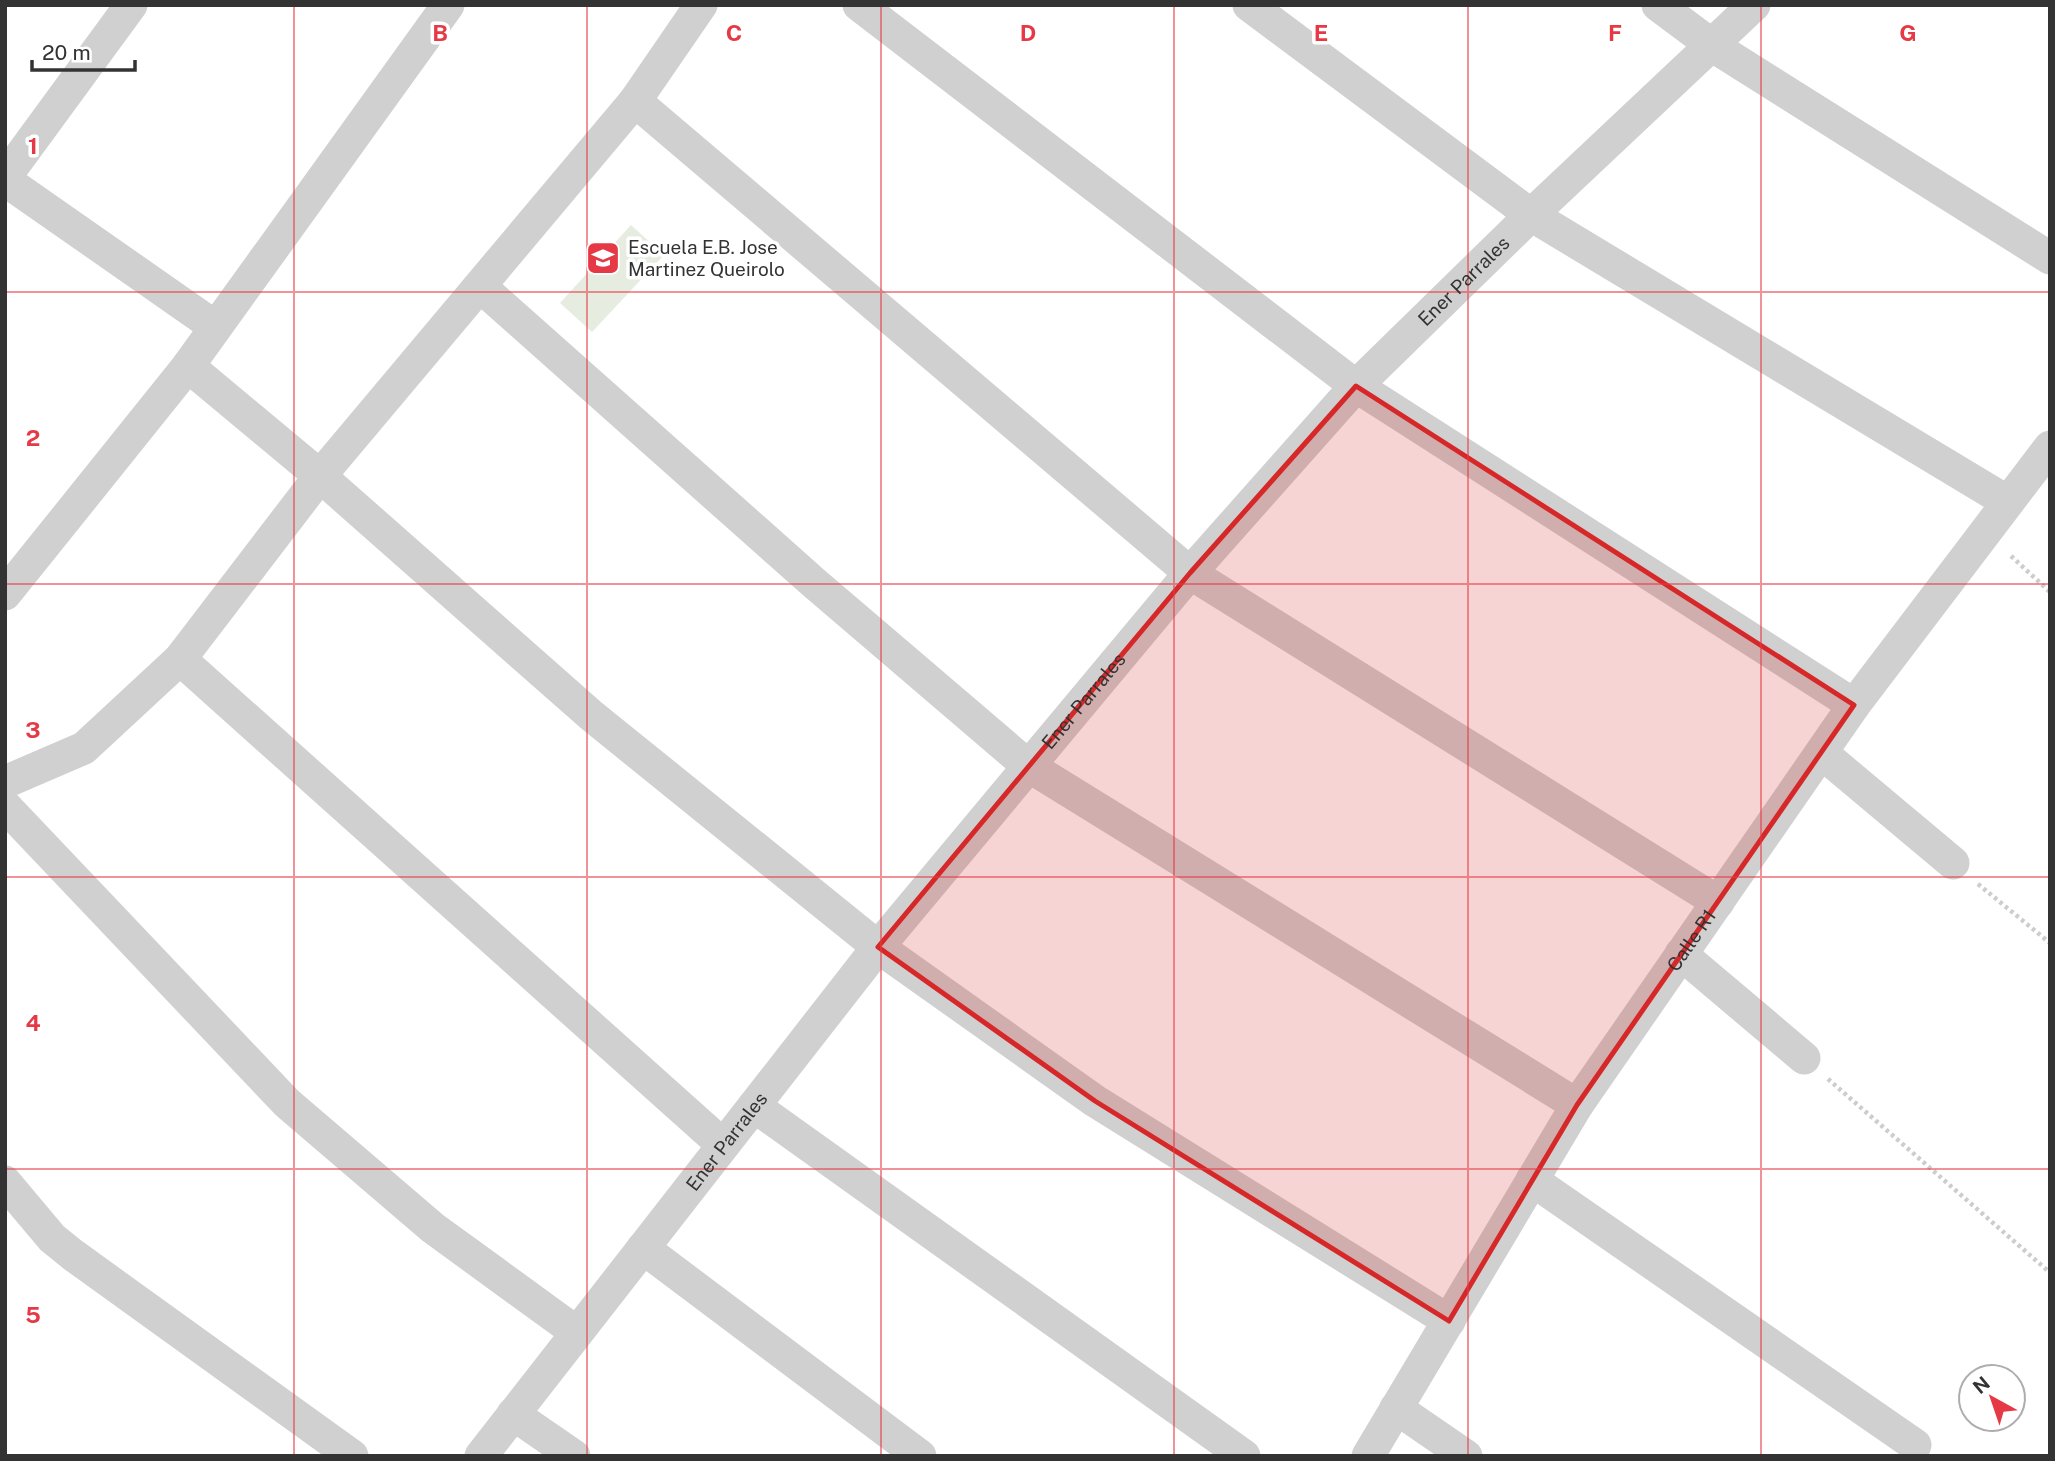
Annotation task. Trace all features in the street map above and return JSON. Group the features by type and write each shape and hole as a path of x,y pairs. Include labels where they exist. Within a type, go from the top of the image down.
{"street":[{"path":"131,5 5,178 214,326"},
{"path":"5,594 188,366 214,326 448,5"},
{"path":"5,782 84,748 180,659 320,476 635,101 701,5"},
{"path":"859,5 1356,386 1854,705"},
{"path":"1249,5 1531,215 2006,501"},
{"path":"1658,5 1713,46 2050,258"},
{"name":"Ener Parrales","path":"481,1456 878,947 1027,765 1190,573 1356,386 1531,215 1754,5"},
{"path":"635,101 1190,573 1718,902"},
{"path":"481,287 813,582 1027,765 1577,1105"},
{"path":"188,366 320,476 592,716 878,947 1095,1101 1449,1321"},
{"name":"Calle R1","path":"1368,1456 1577,1105 1823,754 1854,705 2006,501 2050,447"},
{"path":"180,659 723,1145"},
{"path":"1823,754 1953,863"},
{"path":"5,806 287,1102 433,1228 576,1332"},
{"path":"1681,954 1804,1058"},
{"path":"754,1106 1244,1456"},
{"path":"1532,1180 1915,1445"},
{"path":"5,1182 52,1238 73,1255 352,1456"},
{"path":"643,1248 920,1456"},
{"path":"1396,1408 1466,1456"},
{"path":"513,1414 574,1456"}],"path":[{"path":"1984,531 2050,592"},
{"path":"1953,863 2050,943"},
{"path":"1804,1058 2047,1270"}],"highlighted area":[{"path":"1356,386 1854,705 1577,1105 1449,1321 1095,1101 878,947 1190,573"}],"shaded area":[{"path":"631,225 664,255 592,332 560,303"}],"place":[{"name":"Escuela E.B. Jose Martinez Queirolo","path":"603,258"}]}
